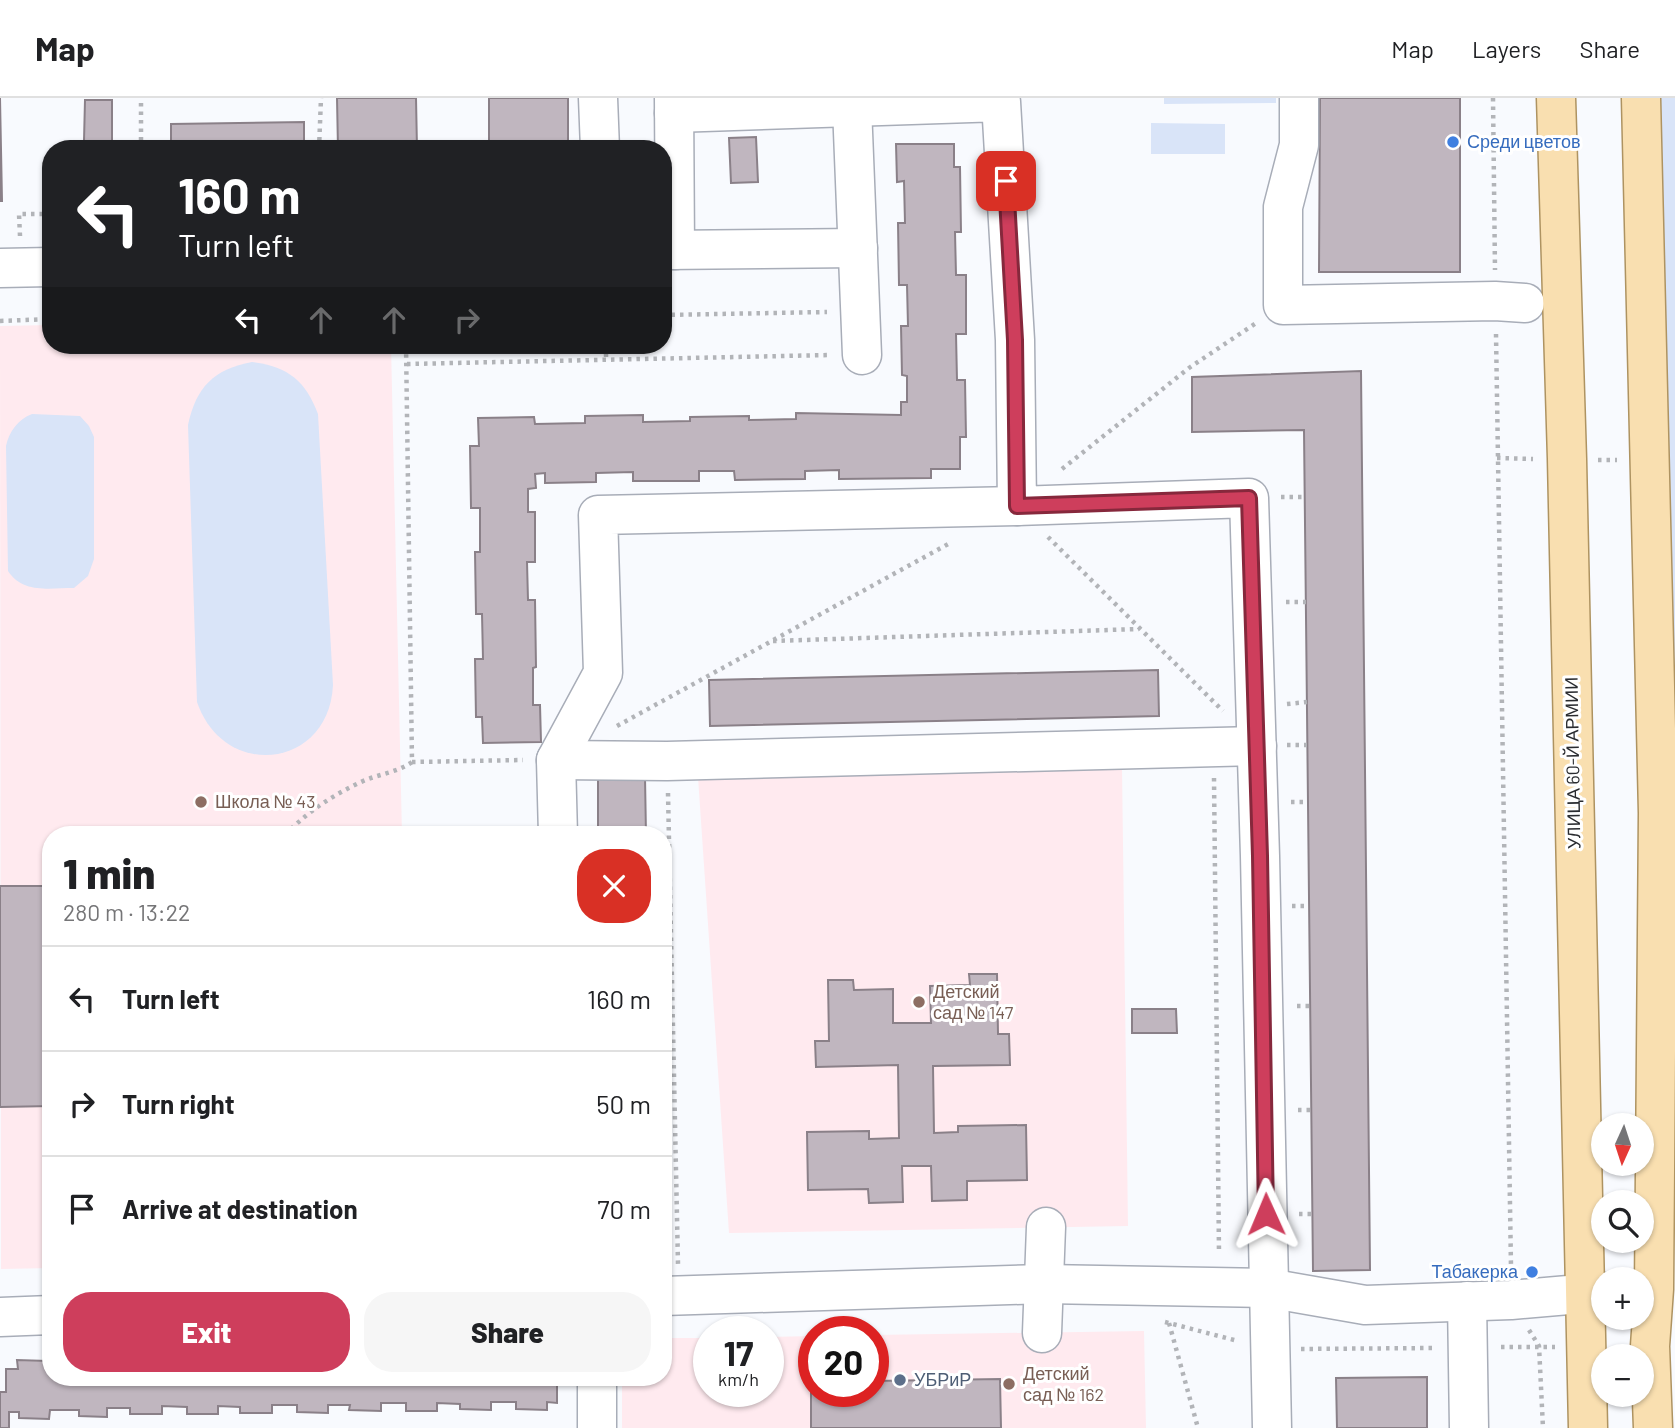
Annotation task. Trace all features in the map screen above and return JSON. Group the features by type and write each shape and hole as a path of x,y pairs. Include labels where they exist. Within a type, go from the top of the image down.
{"main road":[{"name":"УЛИЦА 60-Й АРМИИ","path":"1556,98 1593,1267"},
{"path":"1641,98 1658,813 1657,1289 1650,1346 1653,1428"},
{"name":"УЛИЦА 60-Й АРМИИ","path":"1588,1428 1592,1330"}],"lane":[{"path":"598,98 600,140"},
{"path":"1299,98 1299,145 1283,207 1283,305 1510,302"},
{"path":"672,163 674,105 852,107 1001,100 1015,340 1017,506"},
{"path":"852,107 862,355"},
{"path":"672,250 858,248"},
{"path":"0,268 42,267"},
{"path":"558,826 555,760 603,673 598,514 1017,506 1249,498 1272,1428"},
{"path":"555,760 667,761 1257,746"},
{"path":"1042,1332 1046,1227"},
{"path":"672,1296 1044,1284 1268,1288 1365,1305 1511,1300 1591,1292"},
{"path":"1467,1301 1469,1428"},
{"path":"0,1317 42,1315"},
{"path":"597,1386 597,1428"}],"path":[{"path":"141,98 141,140"},
{"path":"319,140 321,98"},
{"path":"1493,98 1510,302 1511,1300 1539,1346 1544,1428"},
{"path":"19,214 42,214"},
{"path":"1060,472 1189,368 1283,305"},
{"path":"672,315 860,311"},
{"path":"0,321 42,320"},
{"path":"406,354 412,762"},
{"path":"606,354 606,360"},
{"path":"407,364 862,355"},
{"path":"1017,506 1257,746"},
{"path":"615,727 958,538"},
{"path":"771,641 1140,629"},
{"path":"1214,747 1219,1253"},
{"path":"294,826 305,814 335,796 363,781 401,769 412,762 555,760"},
{"path":"667,761 667,826"},
{"path":"1157,1322 1270,1350 1539,1346"},
{"path":"1169,1323 1198,1428"}],"shaded area":[{"path":"1164,98 1276,98 1276,103 1164,104"},
{"path":"1651,98 1675,98 1675,1179"},
{"path":"1151,123 1225,124 1225,154 1151,154"},
{"name":"Школа № 43","path":"42,325 42,354 391,354 402,826 42,826 42,1268 1,1269 0,326"},
{"path":"252,362 276,367 294,377 307,392 318,414 333,685 327,713 314,734 295,748 274,755 251,753 229,744 210,727 197,702 188,425 196,400 209,382 227,369"},
{"path":"32,414 80,416 94,437 94,559 88,576 74,588 47,589 29,586 14,578 8,571 6,446 15,427 22,419"},
{"name":"Детский сад № 147","path":"1122,768 1128,1226 729,1233 698,777"},
{"name":"Детский сад № 162","path":"1144,1331 1146,1428 622,1428 622,1386 672,1386 672,1338 693,1338 693,1407 784,1407 784,1337 798,1336 798,1407 889,1407 889,1335"}],"building":[{"path":"0,98 2,201 0,201"},
{"path":"337,98 416,98 417,140 338,140"},
{"path":"489,98 568,98 568,140 489,140"},
{"path":"1320,98 1460,98 1460,272 1319,272"},
{"path":"85,100 112,100 112,140 84,140"},
{"path":"304,122 304,140 171,140 171,124"},
{"path":"756,137 758,182 731,183 729,138"},
{"path":"896,144 954,144 954,167 960,167 961,232 955,232 956,275 966,275 966,334 956,334 957,380 965,380 966,437 960,437 960,469 931,469 931,478 839,479 839,470 805,471 805,479 735,480 734,471 699,471 699,481 633,481 633,472 596,473 596,482 545,483 545,473 535,474 536,488 528,489 528,512 535,512 535,562 527,562 528,600 535,600 536,667 533,668 533,705 540,705 541,742 483,743 482,717 476,717 475,659 483,659 482,614 476,614 475,552 480,552 480,508 471,508 470,446 479,446 478,418 534,417 535,424 585,423 585,416 643,415 643,422 690,421 690,417 749,416 749,420 796,419 796,413 901,415 901,402 907,402 907,376 902,375 901,326 908,326 907,285 899,285 898,223 905,223 904,181 897,182"},
{"path":"1361,371 1370,1270 1313,1271 1304,430 1192,432 1192,377"},
{"path":"1158,670 1159,716 710,726 709,680"},
{"path":"645,777 646,826 598,826 598,778"},
{"path":"0,886 42,886 42,1106 0,1107"},
{"path":"969,974 997,974 998,1034 1009,1034 1010,1065 933,1066 934,1133 958,1132 958,1126 1026,1125 1027,1180 967,1181 967,1200 932,1201 931,1166 902,1166 903,1202 869,1203 868,1189 808,1190 807,1132 869,1131 869,1139 899,1138 898,1065 816,1067 815,1041 829,1041 828,980 853,980 854,990 893,989 893,1023 931,1023 930,986 970,985"},
{"path":"1132,1009 1176,1009 1177,1033 1132,1033"},
{"path":"17,1360 42,1361 42,1386 557,1386 557,1403 547,1402 547,1410 516,1409 516,1402 491,1402 491,1410 460,1409 460,1404 437,1403 437,1411 406,1411 406,1403 381,1403 381,1411 349,1410 350,1405 328,1405 328,1413 297,1412 297,1405 272,1405 272,1413 240,1413 240,1407 218,1406 218,1414 187,1414 187,1407 162,1406 162,1414 130,1414 130,1408 107,1408 107,1417 79,1416 79,1410 50,1410 49,1419 19,1418 19,1412 9,1412 9,1428 0,1428 0,1392 6,1392 6,1369 18,1369"},
{"path":"1427,1377 1427,1428 1337,1428 1336,1378"},
{"path":"1000,1379 1001,1428 811,1428 811,1407 889,1407 889,1381"}],"place":[{"name":"Среди цветов","path":"1453,142"},
{"name":"Школа № 43","path":"201,802"},
{"name":"Детский сад № 147","path":"919,1002"},
{"name":"Табакерка","path":"1532,1272"},
{"name":"УБРиР","path":"900,1380"},
{"name":"Детский сад № 162","path":"1009,1384"}],"route":[{"path":"1006,181 1015,340 1017,506 1249,498 1260,856 1266,1214"}]}
